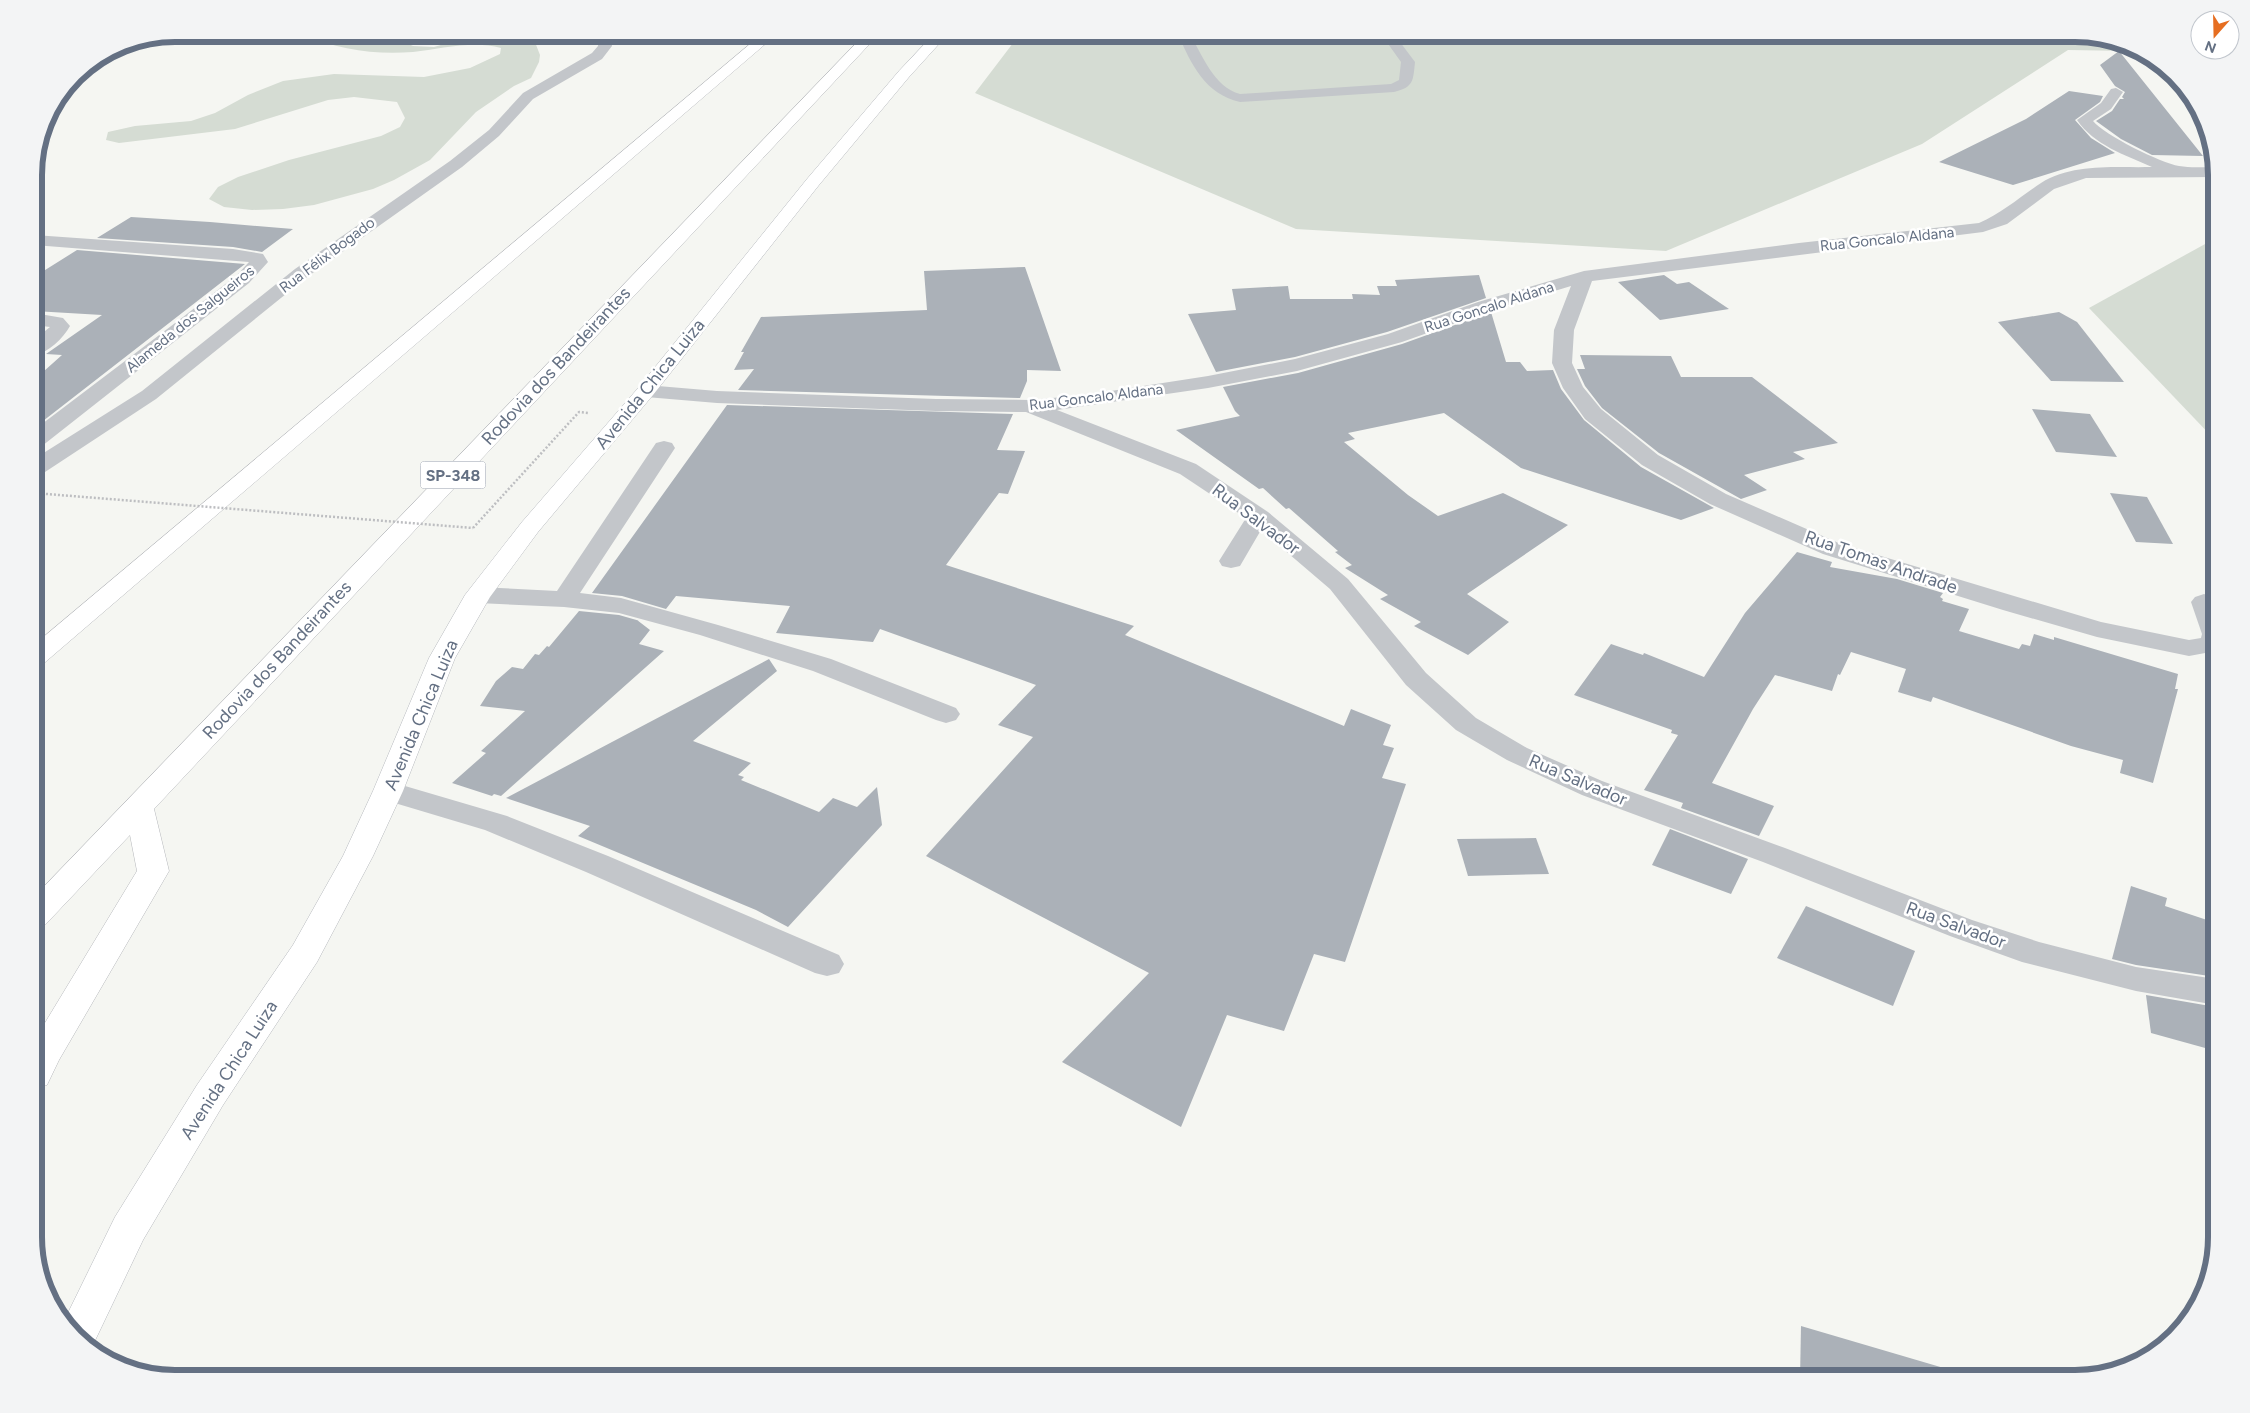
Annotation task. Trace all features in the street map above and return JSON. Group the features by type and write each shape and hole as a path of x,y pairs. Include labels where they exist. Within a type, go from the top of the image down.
{"main road":[{"path":"43,650 761,42"},
{"name":"Rodovia dos Bandeirantes","path":"43,908 864,42"},
{"name":"Avenida Chica Luiza","path":"80,1331 129,1229 210,1095 305,953 358,856 388,790 442,658 478,595 530,527 646,391 813,182 904,74 934,42"},
{"path":"43,1054 152,871 139,807"}],"street":[{"name":"Rua Félix Bogado","path":"43,460 149,395 301,273 456,164 494,133 528,96 597,56 606,48 606,42"},
{"path":"1189,42 1212,81 1230,97 1240,98 1394,88 1406,82 1408,62 1393,42"},
{"path":"2116,92 2106,106 2084,120 2087,126 2108,140 2175,171"},
{"name":"Rua Goncalo Aldana","path":"646,391 717,396 936,405 1030,406 1084,401 1208,382 1297,365 1395,338 1485,306 1584,276 1800,248 1983,228 2001,220 2048,186 2063,179 2085,173 2208,172"},
{"name":"Alameda dos Salgueiros","path":"43,241 233,254 257,258 259,262 242,279 190,321 43,434"},
{"name":"Rua Tomas Andrade","path":"1584,276 1564,330 1562,363 1573,388 1593,414 1650,460 1718,499 1832,549 2021,608 2097,629 2189,648 2208,645"},
{"path":"43,320 56,322 60,326 57,332 43,343"},
{"name":"Rua Salvador","path":"1030,406 1188,469 1260,517 1339,584 1416,680 1466,724 1517,754 1592,788 1774,855 1961,928 2025,950 2136,979 2208,991"},
{"path":"564,599 664,448"},
{"path":"1231,562 1249,530 1260,517"},
{"path":"478,595 564,599 621,606 709,630 822,665 946,714"},
{"name":"Rua Tomas Andrade","path":"2204,602 2208,614"},
{"path":"388,790 496,823 597,864 827,964"}],"path":[{"path":"43,494 473,528 579,412"}],"shaded area":[{"path":"325,42 405,42 413,46 434,47 451,42 535,42 540,55 539,62 531,78 514,86 476,112 430,160 394,180 373,189 314,205 252,210 224,207 209,199 218,187 238,177 289,160 381,136 400,127 405,118 397,102 354,97 328,100 235,129 119,143 106,140 108,132 135,126 191,121 215,113 248,95 283,81 334,74 424,77 470,68 500,54 501,48 468,45 413,52 385,53 343,48"},
{"path":"1014,42 2075,42 2101,45 2119,51 2068,50 1922,144 1666,251 1296,229 975,93"},
{"path":"2208,242 2208,433 2089,308"}],"building":[{"path":"2119,51 2203,156 2152,155 2121,139 2096,121 2112,111 2120,99 2124,99 2122,97 2125,92 2115,86 2100,65"},
{"path":"2069,91 2103,96 2100,102 2075,120 2091,138 2115,153 2013,185 1939,162 2026,119"},
{"path":"131,217 293,229 262,252 233,247 97,238"},
{"path":"77,250 245,264 43,421 43,372 62,355 46,354 102,315 43,312 43,271"},
{"path":"1025,267 1061,371 1027,370 1027,381 1020,398 738,390 754,369 734,370 744,352 741,352 761,317 927,310 924,271"},
{"path":"1479,275 1486,298 1387,332 1295,357 1216,372 1188,314 1236,310 1232,289 1288,286 1290,299 1353,299 1352,294 1380,295 1377,286 1397,286 1395,280"},
{"path":"1664,275 1677,284 1689,282 1729,309 1660,320 1618,282"},
{"path":"1491,312 1506,362 1520,362 1527,371 1553,370 1561,389 1584,420 1641,467 1714,508 1681,520 1521,468 1444,413 1348,433 1355,439 1344,442 1408,495 1438,516 1503,493 1568,525 1467,594 1509,622 1468,655 1414,626 1421,622 1380,599 1388,595 1345,568 1352,565 1335,552 1338,551 1289,508 1286,509 1263,488 1259,489 1176,430 1240,416 1235,411 1223,387 1298,373 1402,344"},
{"path":"2059,312 2077,322 2124,382 2051,381 1998,322"},
{"path":"1580,355 1671,356 1681,377 1752,377 1838,443 1793,452 1805,459 1744,475 1767,490 1741,499 1659,453 1602,408 1585,386 1577,369 1585,369"},
{"path":"727,405 1013,414 997,450 1025,451 1008,494 999,493 946,565 1134,626 1125,635 1344,726 1351,709 1391,725 1383,745 1394,748 1382,778 1406,784 1345,962 1314,954 1284,1031 1227,1015 1181,1127 1062,1062 1149,973 926,856 1033,737 998,725 1036,685 880,629 873,642 776,633 790,606 676,596 666,609 622,596 592,593"},
{"path":"2032,409 2090,414 2117,457 2056,452"},
{"path":"2110,493 2147,497 2173,544 2136,542"},
{"path":"1797,552 1832,562 1830,567 1897,579 1943,593 1940,597 1943,599 1942,601 1969,609 1959,631 2019,649 2022,644 2030,646 2034,634 2054,640 2054,637 2178,674 2175,689 2178,689 2153,783 2120,773 2123,760 2071,746 1933,697 1931,702 1898,692 1906,669 1851,652 1840,675 1838,674 1832,691 1775,675 1753,709 1712,783 1774,806 1759,836 1681,808 1683,803 1644,790 1678,735 1671,733 1672,730 1574,695 1611,644 1643,655 1644,653 1704,677 1745,613"},
{"path":"579,611 619,615 637,620 650,630 639,644 664,651 501,796 494,794 492,796 452,783 486,753 481,751 525,711 480,706 496,681 512,667 523,669 535,654 539,655 547,646 549,647"},
{"path":"769,659 777,671 693,741 751,763 738,775 744,777 741,780 819,812 833,798 857,807 877,787 882,825 788,927 756,910 578,836 590,826 506,798"},
{"path":"1670,829 1748,859 1731,894 1652,865"},
{"path":"1536,838 1549,874 1468,876 1457,839"},
{"path":"2131,886 2167,898 2165,906 2208,920 2208,976 2136,965 2112,959"},
{"path":"1806,906 1915,951 1893,1006 1777,958"},
{"path":"2146,995 2208,1006 2208,1049 2151,1033"},
{"path":"1801,1326 1951,1370 1800,1370"}]}
